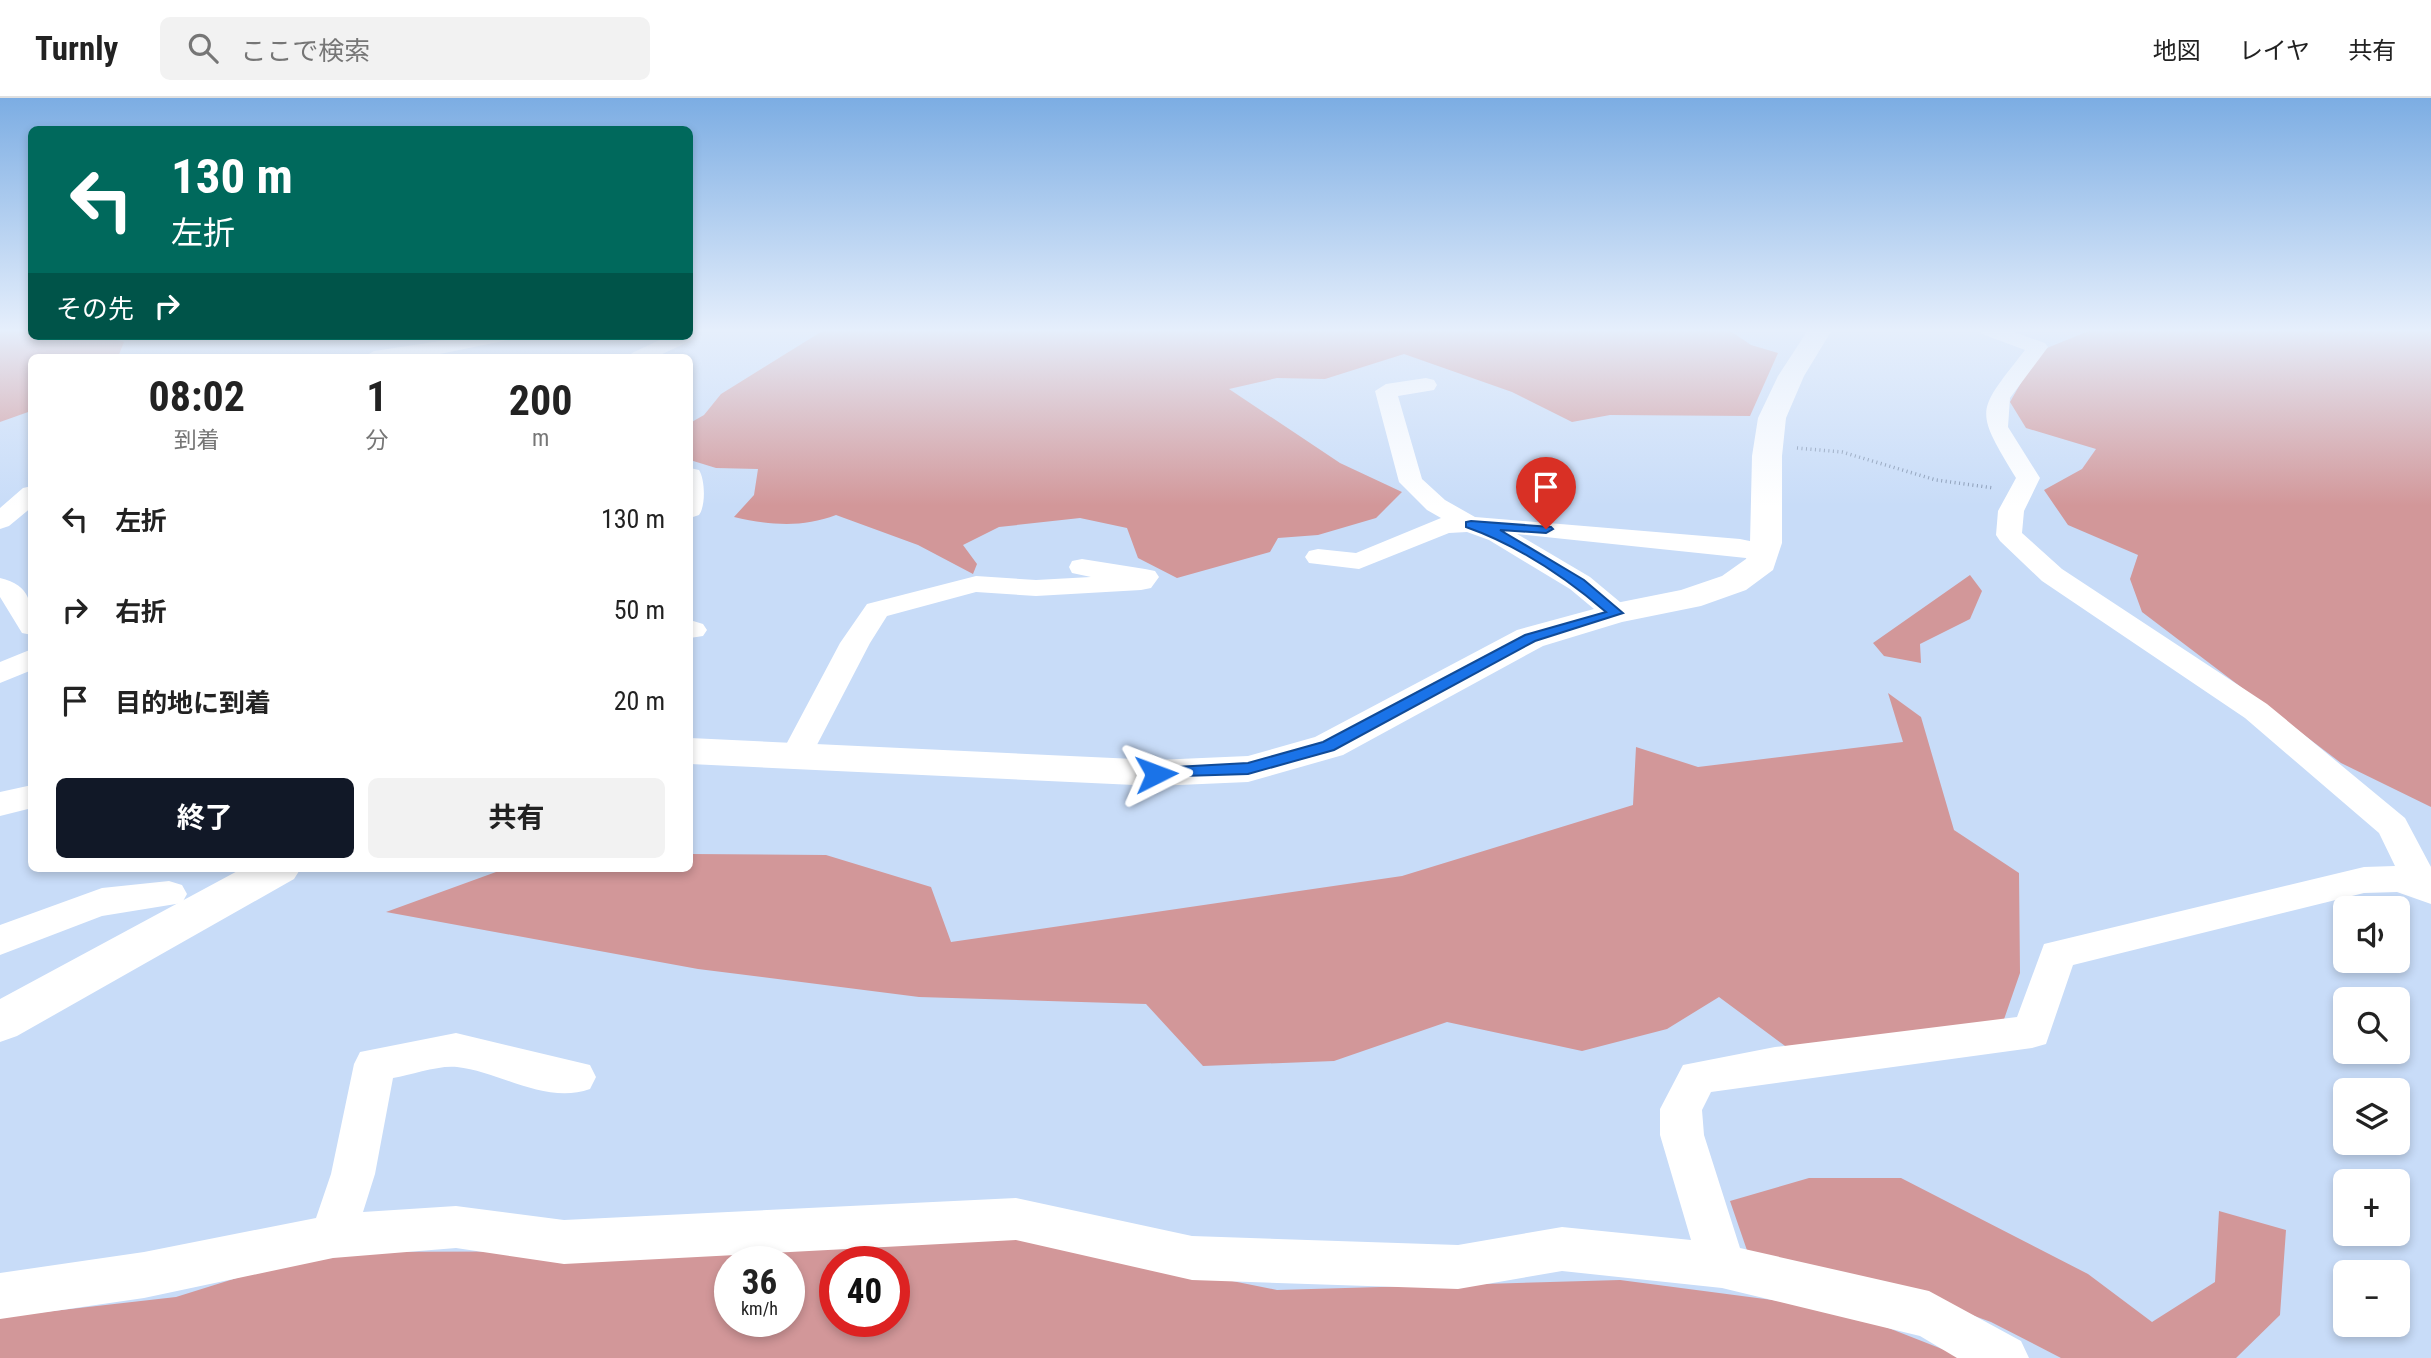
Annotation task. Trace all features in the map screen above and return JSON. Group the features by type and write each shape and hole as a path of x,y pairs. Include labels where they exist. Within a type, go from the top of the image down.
{"street":[{"path":"1401,389 1386,391 1411,482 1436,505 1471,525 1498,534 1580,583 1616,613"},
{"path":"693,751 1156,774 1248,769 1329,746 1530,638 1616,613 1689,599 1734,583 1761,563 1765,552 1772,418 1785,389"},
{"path":"2006,389 1999,398 1997,427 2028,478 2011,511 2009,535 2052,575 2256,711 2393,826 2427,889"},
{"path":"0,521 28,496"},
{"path":"1318,557 1359,561 1445,525 1740,547 1765,552"},
{"path":"796,756 855,643 877,610 976,584 1036,588 1141,582 1145,578 1082,567"},
{"path":"0,586 13,593 28,620"},
{"path":"0,674 28,660"},
{"path":"0,804 28,797"},
{"path":"0,941 89,903 138,894 178,894 263,872"},
{"path":"1721,1266 1682,1135 1681,1109 1698,1077 1775,1064 2032,1032 2057,954 2364,880 2399,879 2427,889"},
{"path":"0,1022 178,894"},
{"path":"333,1236 353,1174 375,1064 456,1050 539,1072 575,1077"},
{"path":"0,1296 144,1275 333,1236 456,1227 564,1242 1016,1219 1192,1258 1458,1267 1562,1249 1721,1266 1929,1315 2004,1358"}],"path":[{"path":"1769,444 1842,452 1936,480 2020,492"}],"shaded area":[{"path":"0,389 28,389 28,412 0,422"},
{"path":"729,389 1230,389 1340,463 1402,492 1376,518 1318,535 1278,538 1270,552 1177,578 1138,558 1127,528 1080,518 999,527 963,545 977,564 973,574 918,545 836,515 811,522 785,524 734,517 754,495 758,469 716,468 693,461 693,421 704,415 721,394"},
{"path":"1503,389 1762,389 1750,416 1610,415 1572,422"},
{"path":"2018,389 2431,389 2431,807 2341,763 2142,612 2130,579 2138,555 2068,525 2044,490 2082,469 2096,449 2026,428 2010,402"},
{"path":"1970,575 1982,591 1970,619 1920,644 1921,663 1884,656 1873,643"},
{"path":"1888,693 1921,717 1954,830 2019,873 2020,973 2001,1028 1796,1054 1719,997 1667,1029 1582,1051 1447,1022 1334,1061 1203,1066 1146,1004 919,997 698,969 386,912 496,872 693,872 693,854 826,855 931,887 951,942 1402,876 1633,805 1636,747 1698,767 1903,742"},
{"path":"1809,1178 1901,1178 2088,1274 2152,1322 2215,1282 2219,1211 2286,1230 2280,1315 2236,1358 2061,1358 1991,1322 1908,1292 1750,1259 1730,1201"},
{"path":"1018,1238 1277,1290 1620,1280 1840,1309 1965,1358 0,1358 0,1317 176,1297 320,1252 714,1249 714,1337 805,1337 805,1246 796,1246"}],"route":[{"path":"1156,774 1248,769 1329,746 1475,665 1530,638 1616,613 1580,583 1498,534 1471,525 1546,529"}]}
